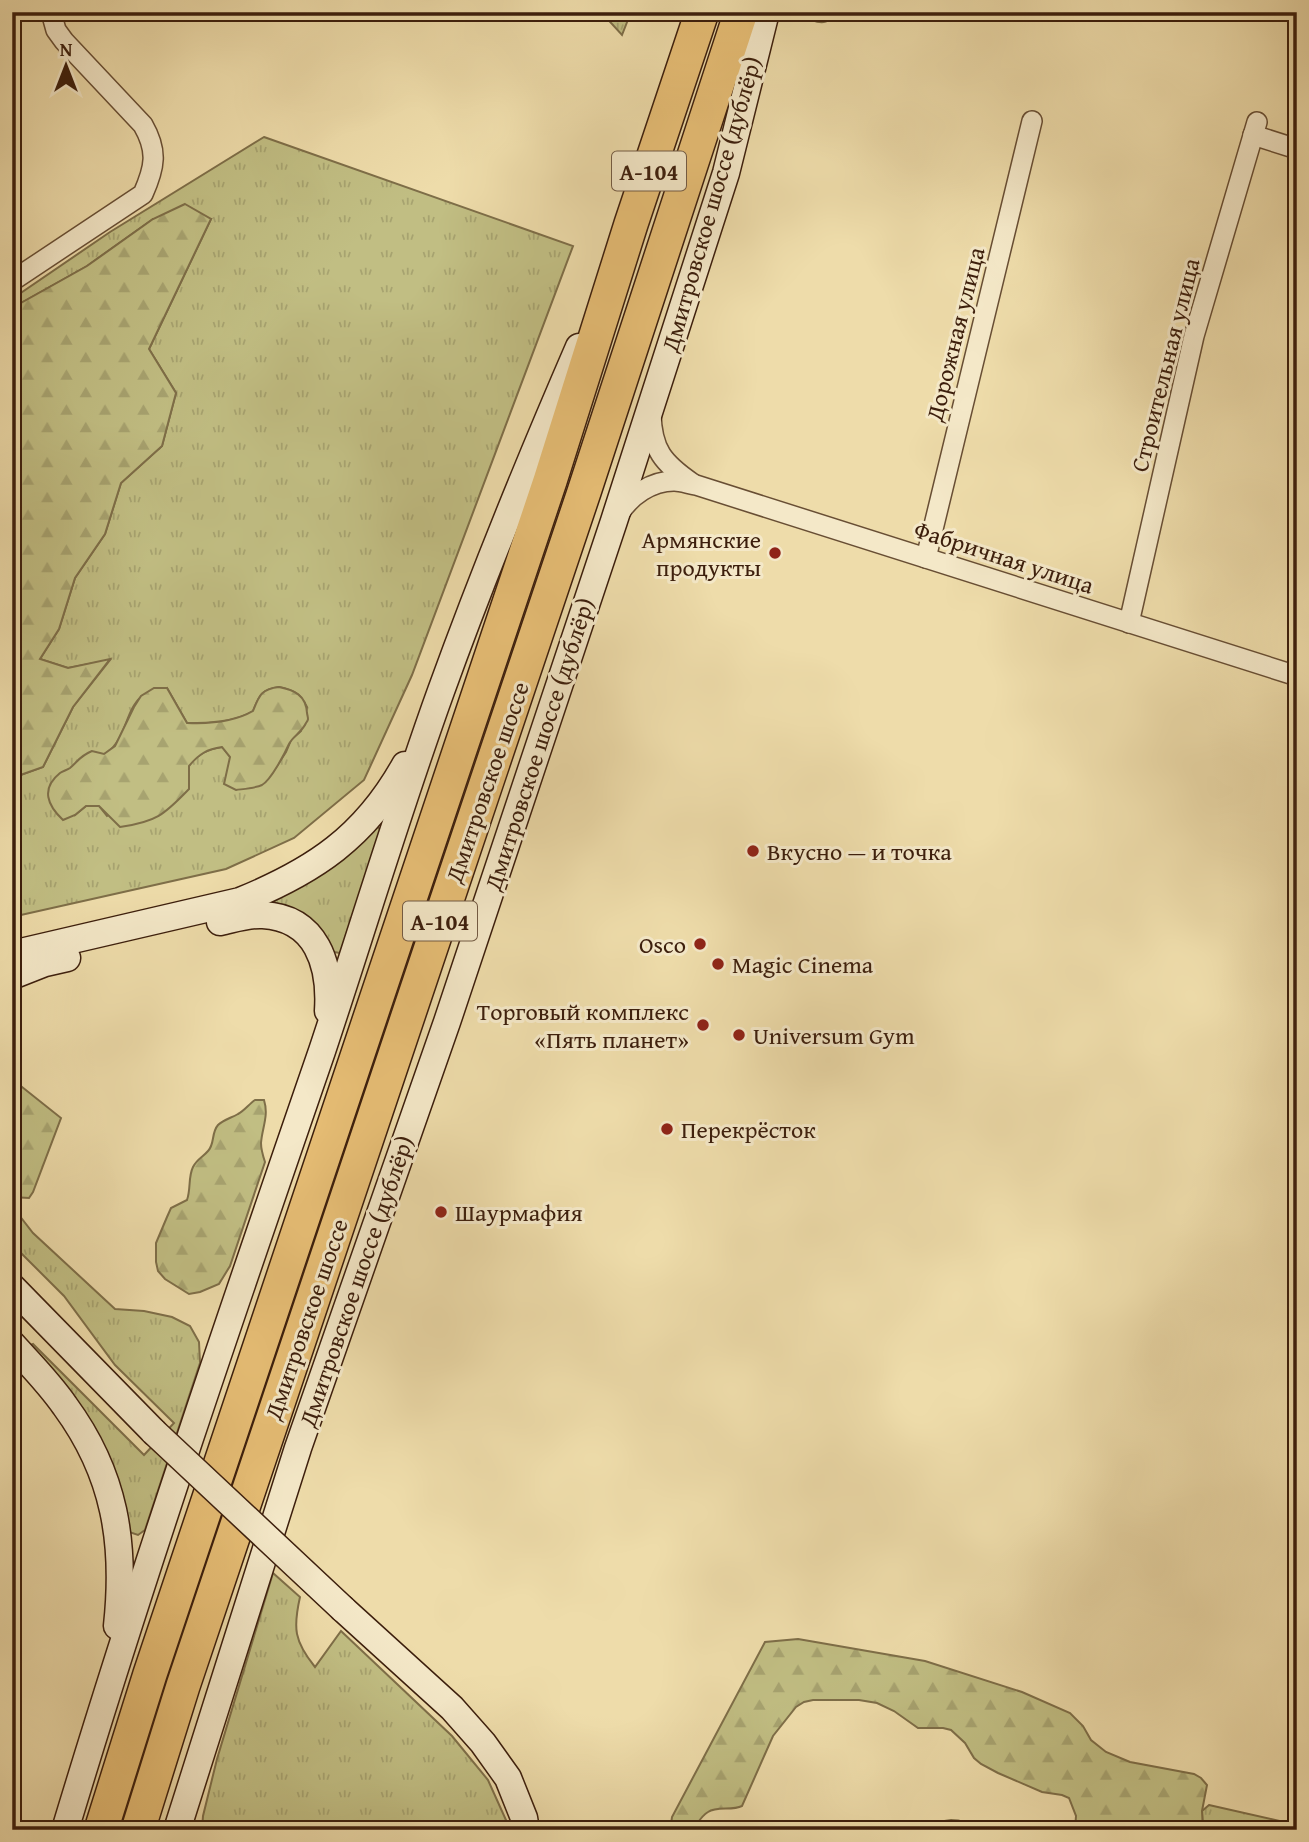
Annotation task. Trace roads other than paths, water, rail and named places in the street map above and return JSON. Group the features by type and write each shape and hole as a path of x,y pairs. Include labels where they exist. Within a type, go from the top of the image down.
{"highway":[{"name":"Дмитровское шоссе","path":"101,1830 150,1674 546,494 702,12"},
{"name":"Дмитровское шоссе","path":"138,1830 183,1686 576,518 741,12"}],"main road":[{"name":"Дмитровское шоссе (дублёр)","path":"177,1830 298,1448 447,1022 614,521 726,173 766,12"},
{"path":"65,1830 229,1322 441,691 531,457 631,225"},
{"path":"12,954 240,901 268,890 320,861 346,841 386,797 404,767 441,691"},
{"path":"12,976 45,963 246,916 281,918 299,926 318,946 328,984 329,1008 324,1045"},
{"path":"12,1287 154,1432 452,1708 483,1743 508,1778 526,1830"},
{"path":"12,1344 65,1405 93,1451 111,1497 119,1541 121,1591 102,1709"},
{"path":"188,1830 191,1784"}],"street":[{"path":"12,281 143,194 152,175 151,140 143,125 64,41 56,30 51,12"},
{"name":"Дорожная улица","path":"926,558 1032,121"},
{"name":"Строительная улица","path":"1129,623 1194,336 1255,128 1297,149"},
{"name":"Фабричная улица","path":"651,406 651,432 660,453 677,472 696,485"},
{"name":"Фабричная улица","path":"614,521 626,503 642,490 657,483 674,481 696,485 1297,676"}],"place":[{"name":"Армянские продукты","path":"775,553"},
{"name":"Вкусно — и точка","path":"753,851"},
{"name":"Osco","path":"700,944"},
{"name":"Magic Cinema","path":"718,964"},
{"name":"Торговый комплекс «Пять планет»","path":"703,1025"},
{"name":"Universum Gym","path":"739,1035"},
{"name":"Перекрёсток","path":"667,1129"},
{"name":"Шаурмафия","path":"441,1212"}]}
